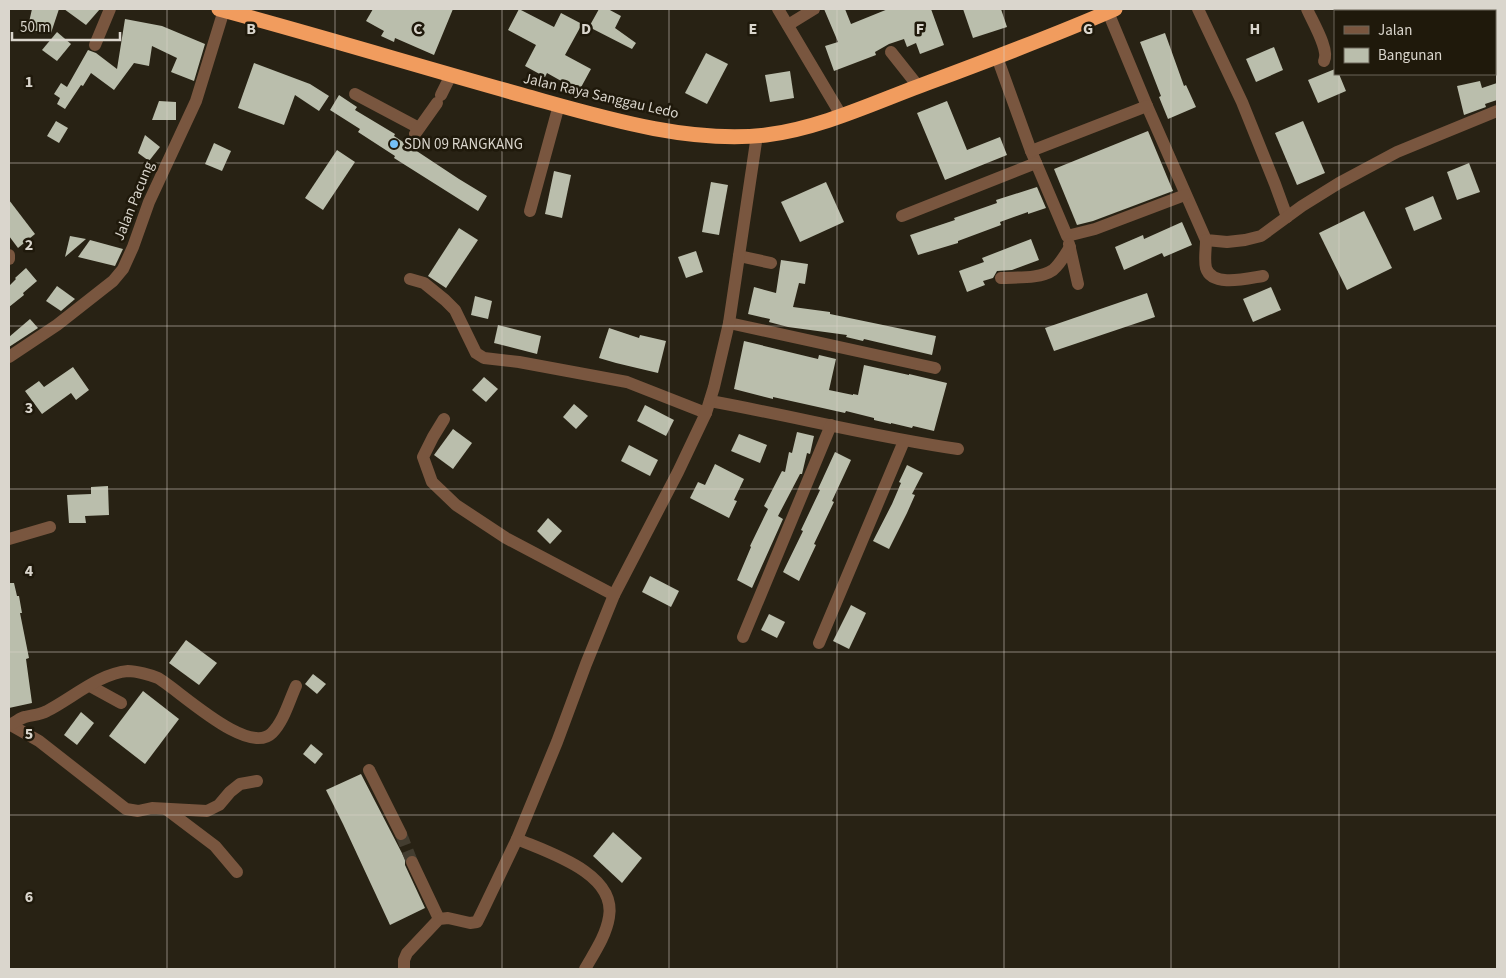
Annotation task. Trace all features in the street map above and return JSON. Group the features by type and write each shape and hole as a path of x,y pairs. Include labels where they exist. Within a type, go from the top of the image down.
{"highway":[{"name":"Jalan Raya Sanggau Ledo","path":"225,10 559,105 671,131 713,136 758,135 792,130 841,115 997,57 1111,10"}],"street":[{"path":"95,44 110,9"},
{"path":"778,9 841,115"},
{"path":"788,25 814,9"},
{"path":"1198,9 1242,102 1287,217"},
{"path":"1307,9 1325,49 1326,56 1324,61"},
{"name":"Jalan Pacung","path":"9,357 57,326 113,281 123,269 149,202 196,101 225,10"},
{"path":"1111,10 1147,106 1206,240 1206,267 1214,278 1221,280 1263,276"},
{"path":"891,52 918,86"},
{"path":"997,57 1033,157 1069,242 1078,284"},
{"path":"355,94 417,131 452,76"},
{"path":"530,211 559,105"},
{"path":"902,216 1147,106"},
{"path":"1206,240 1227,242 1253,238 1271,229 1339,183 1397,152 1497,111"},
{"path":"404,969 404,960 407,952 439,919 448,918 470,923 477,922 517,839 614,595 678,472 708,407 729,323 758,135"},
{"path":"1001,278 1034,276 1052,271 1059,264 1069,242 1095,229 1185,195"},
{"path":"739,256 771,263"},
{"path":"410,279 424,283 455,310 476,353 484,358 528,363 627,382 708,407 832,425 904,441 958,450"},
{"path":"729,323 935,368"},
{"path":"444,419 423,456 432,482 456,505 506,538 614,595"},
{"path":"743,637 832,425"},
{"path":"819,643 904,441"},
{"path":"9,539 50,527"},
{"path":"10,724 45,712 107,676 129,671 156,677 204,713 231,730 250,738 261,739 271,735 279,723 296,686"},
{"path":"90,686 122,703"},
{"path":"10,724 39,741 126,809 138,811 152,808 207,812 219,804 240,784 257,781"},
{"path":"369,770 401,834"},
{"path":"166,809 215,846 237,872"},
{"path":"517,839 583,869 600,886 605,894 610,910 609,918 599,944 585,969"},
{"path":"412,862 439,919"}],"building":[{"path":"32,9 59,9 51,33 27,31"},
{"path":"64,9 100,9 86,25"},
{"path":"373,9 453,9 434,55 395,38 394,42 381,36 384,31 366,21"},
{"path":"519,9 554,27 561,13 582,24 565,55 591,69 579,91 547,73 545,77 525,66 536,45 508,30"},
{"path":"599,9 608,9 621,16 615,28 636,43 632,49 589,27"},
{"path":"824,9 845,9 851,24 888,9 931,9 944,45 920,54 916,43 907,47 904,39 889,44 875,52 876,55 834,71 825,46 838,42"},
{"path":"963,9 1001,9 1007,27 973,38"},
{"path":"125,19 162,26 205,44 194,81 171,72 177,58 152,46 149,66 134,63 114,90 91,73 65,109 57,104 60,98 54,94 61,83 67,87 88,50 96,53 117,69"},
{"path":"57,32 71,44 57,61 42,50"},
{"path":"1165,33 1184,86 1186,85 1196,107 1168,119 1140,42"},
{"path":"1274,47 1283,70 1256,82 1246,59"},
{"path":"706,53 728,64 707,104 685,93"},
{"path":"254,63 310,84 329,96 319,111 295,95 284,125 238,108"},
{"path":"1334,69 1334,75 1339,75 1346,91 1318,103 1308,80"},
{"path":"790,71 794,98 770,102 765,75"},
{"path":"1480,81 1482,88 1497,83 1497,100 1485,104 1486,107 1464,115 1457,86"},
{"path":"339,95 357,107 355,110 395,134 394,136 487,196 478,211 394,158 395,156 358,132 360,129 330,110"},
{"path":"159,101 176,102 176,120 152,120"},
{"path":"947,101 967,150 1000,137 1007,155 945,180 917,113"},
{"path":"56,121 68,128 59,143 47,136"},
{"path":"1303,121 1325,173 1297,185 1275,133"},
{"path":"1148,131 1173,191 1093,221 1077,225 1054,169"},
{"path":"145,135 160,147 149,161 138,153"},
{"path":"214,143 231,151 222,171 205,164"},
{"path":"337,150 355,162 323,210 305,198"},
{"path":"1469,163 1480,192 1457,200 1447,172"},
{"path":"554,171 571,175 562,218 545,214"},
{"path":"711,182 728,185 719,235 702,232"},
{"path":"826,182 844,222 800,242 781,202"},
{"path":"1037,187 1046,208 1000,222 1001,225 958,241 958,243 918,255 910,235 997,203 996,200"},
{"path":"1433,196 1442,219 1414,231 1405,208"},
{"path":"9,200 35,234 18,248 9,236"},
{"path":"1364,211 1392,268 1347,290 1319,233"},
{"path":"1182,222 1192,245 1164,257 1162,253 1124,270 1115,247 1143,235 1144,239"},
{"path":"459,228 478,240 446,288 428,276"},
{"path":"70,236 86,239 65,257"},
{"path":"1031,239 1039,260 1012,270 997,271 993,278 983,281 985,285 967,292 959,271 984,262 982,258"},
{"path":"90,240 123,249 115,266 78,257"},
{"path":"696,251 703,272 686,278 678,257"},
{"path":"781,260 808,264 805,284 799,283 793,307 830,312 830,314 936,336 932,355 864,339 863,341 846,337 847,335 788,327 769,322 770,319 748,314 754,287 776,293"},
{"path":"26,268 37,281 9,307 9,286"},
{"path":"57,286 75,299 61,311 46,301"},
{"path":"1271,287 1281,310 1253,322 1243,299"},
{"path":"1147,293 1155,317 1054,351 1045,328"},
{"path":"475,296 492,301 488,319 471,315"},
{"path":"30,319 38,328 9,347 9,337"},
{"path":"498,325 541,336 537,354 494,343"},
{"path":"609,328 639,338 640,335 666,341 658,373 599,358"},
{"path":"744,341 818,359 819,355 836,359 829,390 853,395 858,395 864,365 947,383 934,431 913,426 912,428 891,424 846,411 845,413 773,397 773,399 734,389"},
{"path":"73,367 89,390 76,400 71,393 42,414 25,391 39,381 44,387"},
{"path":"484,377 498,389 486,402 472,390"},
{"path":"574,404 588,416 576,429 563,417"},
{"path":"645,405 674,420 666,436 637,421"},
{"path":"453,429 472,443 453,469 434,455"},
{"path":"797,432 814,436 810,454 807,453 802,474 800,474 778,516 783,519 752,588 737,580 750,546 768,509 764,506 782,471 785,472 789,452 792,453"},
{"path":"739,434 767,445 760,463 731,451"},
{"path":"629,445 658,460 650,476 621,461"},
{"path":"835,452 851,460 799,581 783,572 803,531 801,530"},
{"path":"715,464 744,479 734,500 737,501 729,518 690,498 698,482 705,485"},
{"path":"907,465 923,473 912,494 915,495 907,513 889,549 873,541 892,504"},
{"path":"108,486 109,515 85,516 86,523 69,523 67,495 91,494 91,487"},
{"path":"548,518 562,531 550,544 537,531"},
{"path":"650,576 679,591 671,607 642,592"},
{"path":"9,583 14,583 17,596 19,596 22,613 20,613 29,658 26,659 32,703 9,708"},
{"path":"851,605 866,613 849,649 833,641"},
{"path":"769,614 785,622 777,638 761,630"},
{"path":"186,640 217,663 199,685 169,663"},
{"path":"313,674 326,684 317,694 305,684"},
{"path":"143,691 179,719 145,764 109,736"},
{"path":"81,712 94,723 77,745 64,735"},
{"path":"311,744 323,754 315,764 303,754"},
{"path":"361,774 405,859 405,865 425,908 390,925 326,790"},
{"path":"613,832 642,858 622,883 593,856"}],"tunnel":[{"path":"401,834 412,862"}],"place":[{"name":"SDN 09 RANGKANG","path":"394,144"}]}
